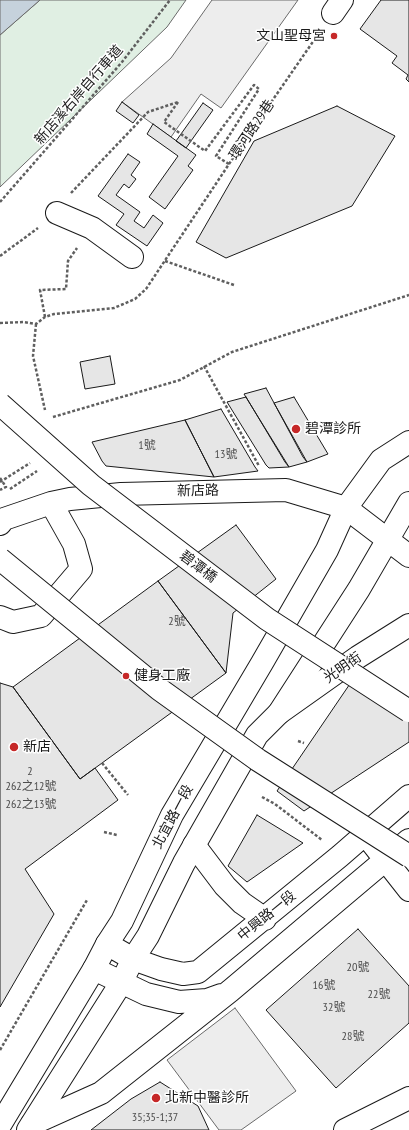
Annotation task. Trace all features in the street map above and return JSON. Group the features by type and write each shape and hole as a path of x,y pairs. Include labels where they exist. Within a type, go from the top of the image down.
{"main road":[{"path":"57,213 92,228 132,257"},
{"name":"碧潭橋","path":"0,404 91,485 267,619 409,711"},
{"name":"北宜路一段","path":"0,1125 122,921 172,815 262,663 326,550 346,508 381,460 409,442"},
{"name":"新店路","path":"0,524 4,519 51,503 70,499 121,494 286,490 346,508 409,556"},
{"path":"0,618 13,622 40,616 81,569 74,544 51,503"},
{"path":"30,1127 121,983 133,959 148,936 184,863 257,735 279,713 359,589 409,503"},
{"path":"0,559 158,689 258,760 409,856"},
{"name":"光明街","path":"279,713 358,657 409,625"},
{"name":"中興路一段","path":"107,944 133,959 161,969 180,974 198,972 265,919 409,796"},
{"path":"365,834 409,890"},
{"path":"30,1127 101,1093 390,866 409,840"},
{"path":"194,845 225,886 242,903 265,919"},
{"path":"390,866 409,908"},
{"path":"94,969 146,994 179,1002 207,1000 230,991"},
{"path":"345,1130 409,1098"}],"path":[{"name":"新店溪右岸自行車道","path":"0,202 122,62 170,0"},
{"name":"環河路29巷","path":"45,317 73,312 114,308 135,299 146,289 337,6"},
{"path":"0,256 57,213 71,193 148,112 178,102 164,122 205,151 254,85 259,89 216,156 229,164"},
{"path":"45,412 33,356 36,324 45,317 40,290 66,289 68,261"},
{"path":"165,261 234,285"},
{"path":"47,419 180,380 232,352 409,295"},
{"path":"0,323 24,322 36,324"},
{"path":"204,366 259,467"},
{"path":"1,482 33,461"},
{"path":"6,491 38,470"},
{"path":"0,478 1,482 6,487 0,490"},
{"path":"298,741 304,743"},
{"path":"102,763 128,795"},
{"path":"104,832 117,835"},
{"path":"0,1050 87,900"}],"green space":[{"path":"40,0 186,0 167,27 0,187 0,35"}],"shaded area":[{"path":"0,0 40,0 0,35"},
{"path":"212,0 298,0 221,108 201,94 171,137 122,102 171,58"},
{"path":"235,1008 296,1091 241,1130 219,1130 167,1060"}],"building":[{"path":"381,0 409,0 409,82 406,79 408,75 392,63 397,56 360,29"},
{"path":"122,102 139,115 133,123 116,111"},
{"path":"203,103 213,110 186,148 176,141"},
{"path":"337,106 395,136 352,206 226,258 196,242 254,141"},
{"path":"153,124 196,155 188,166 193,170 165,209 149,197 178,156 147,134"},
{"path":"128,154 140,162 131,175 136,179 129,188 124,184 116,195 140,212 134,221 144,228 153,215 163,223 147,246 116,225 124,214 98,196"},
{"path":"110,356 115,384 85,389 80,362"},
{"path":"266,388 307,462 289,467 244,394"},
{"path":"246,397 289,467 269,468 266,465 227,402"},
{"path":"294,397 328,454 307,462 274,403"},
{"path":"221,409 258,471 214,477 185,420"},
{"path":"185,420 214,477 106,466 92,442"},
{"path":"236,525 276,579 233,613 226,673 158,581"},
{"path":"158,581 226,673 80,779 13,687"},
{"path":"358,672 409,702 409,742 304,811 277,791"},
{"path":"0,683 13,687 80,779 95,768 118,800 25,869 54,914 0,1007"},
{"path":"257,815 303,843 247,882 228,866"},
{"path":"358,929 409,986 409,1023 336,1088 266,1010"},
{"path":"160,1082 198,1106 209,1130 91,1130 131,1099"}],"place":[{"name":"文山聖母宮","path":"334,36"},
{"name":"碧潭診所","path":"296,429"},
{"name":"健身工廠","path":"126,676"},
{"name":"新店","path":"14,747"},
{"name":"北新中醫診所","path":"156,1098"}]}
